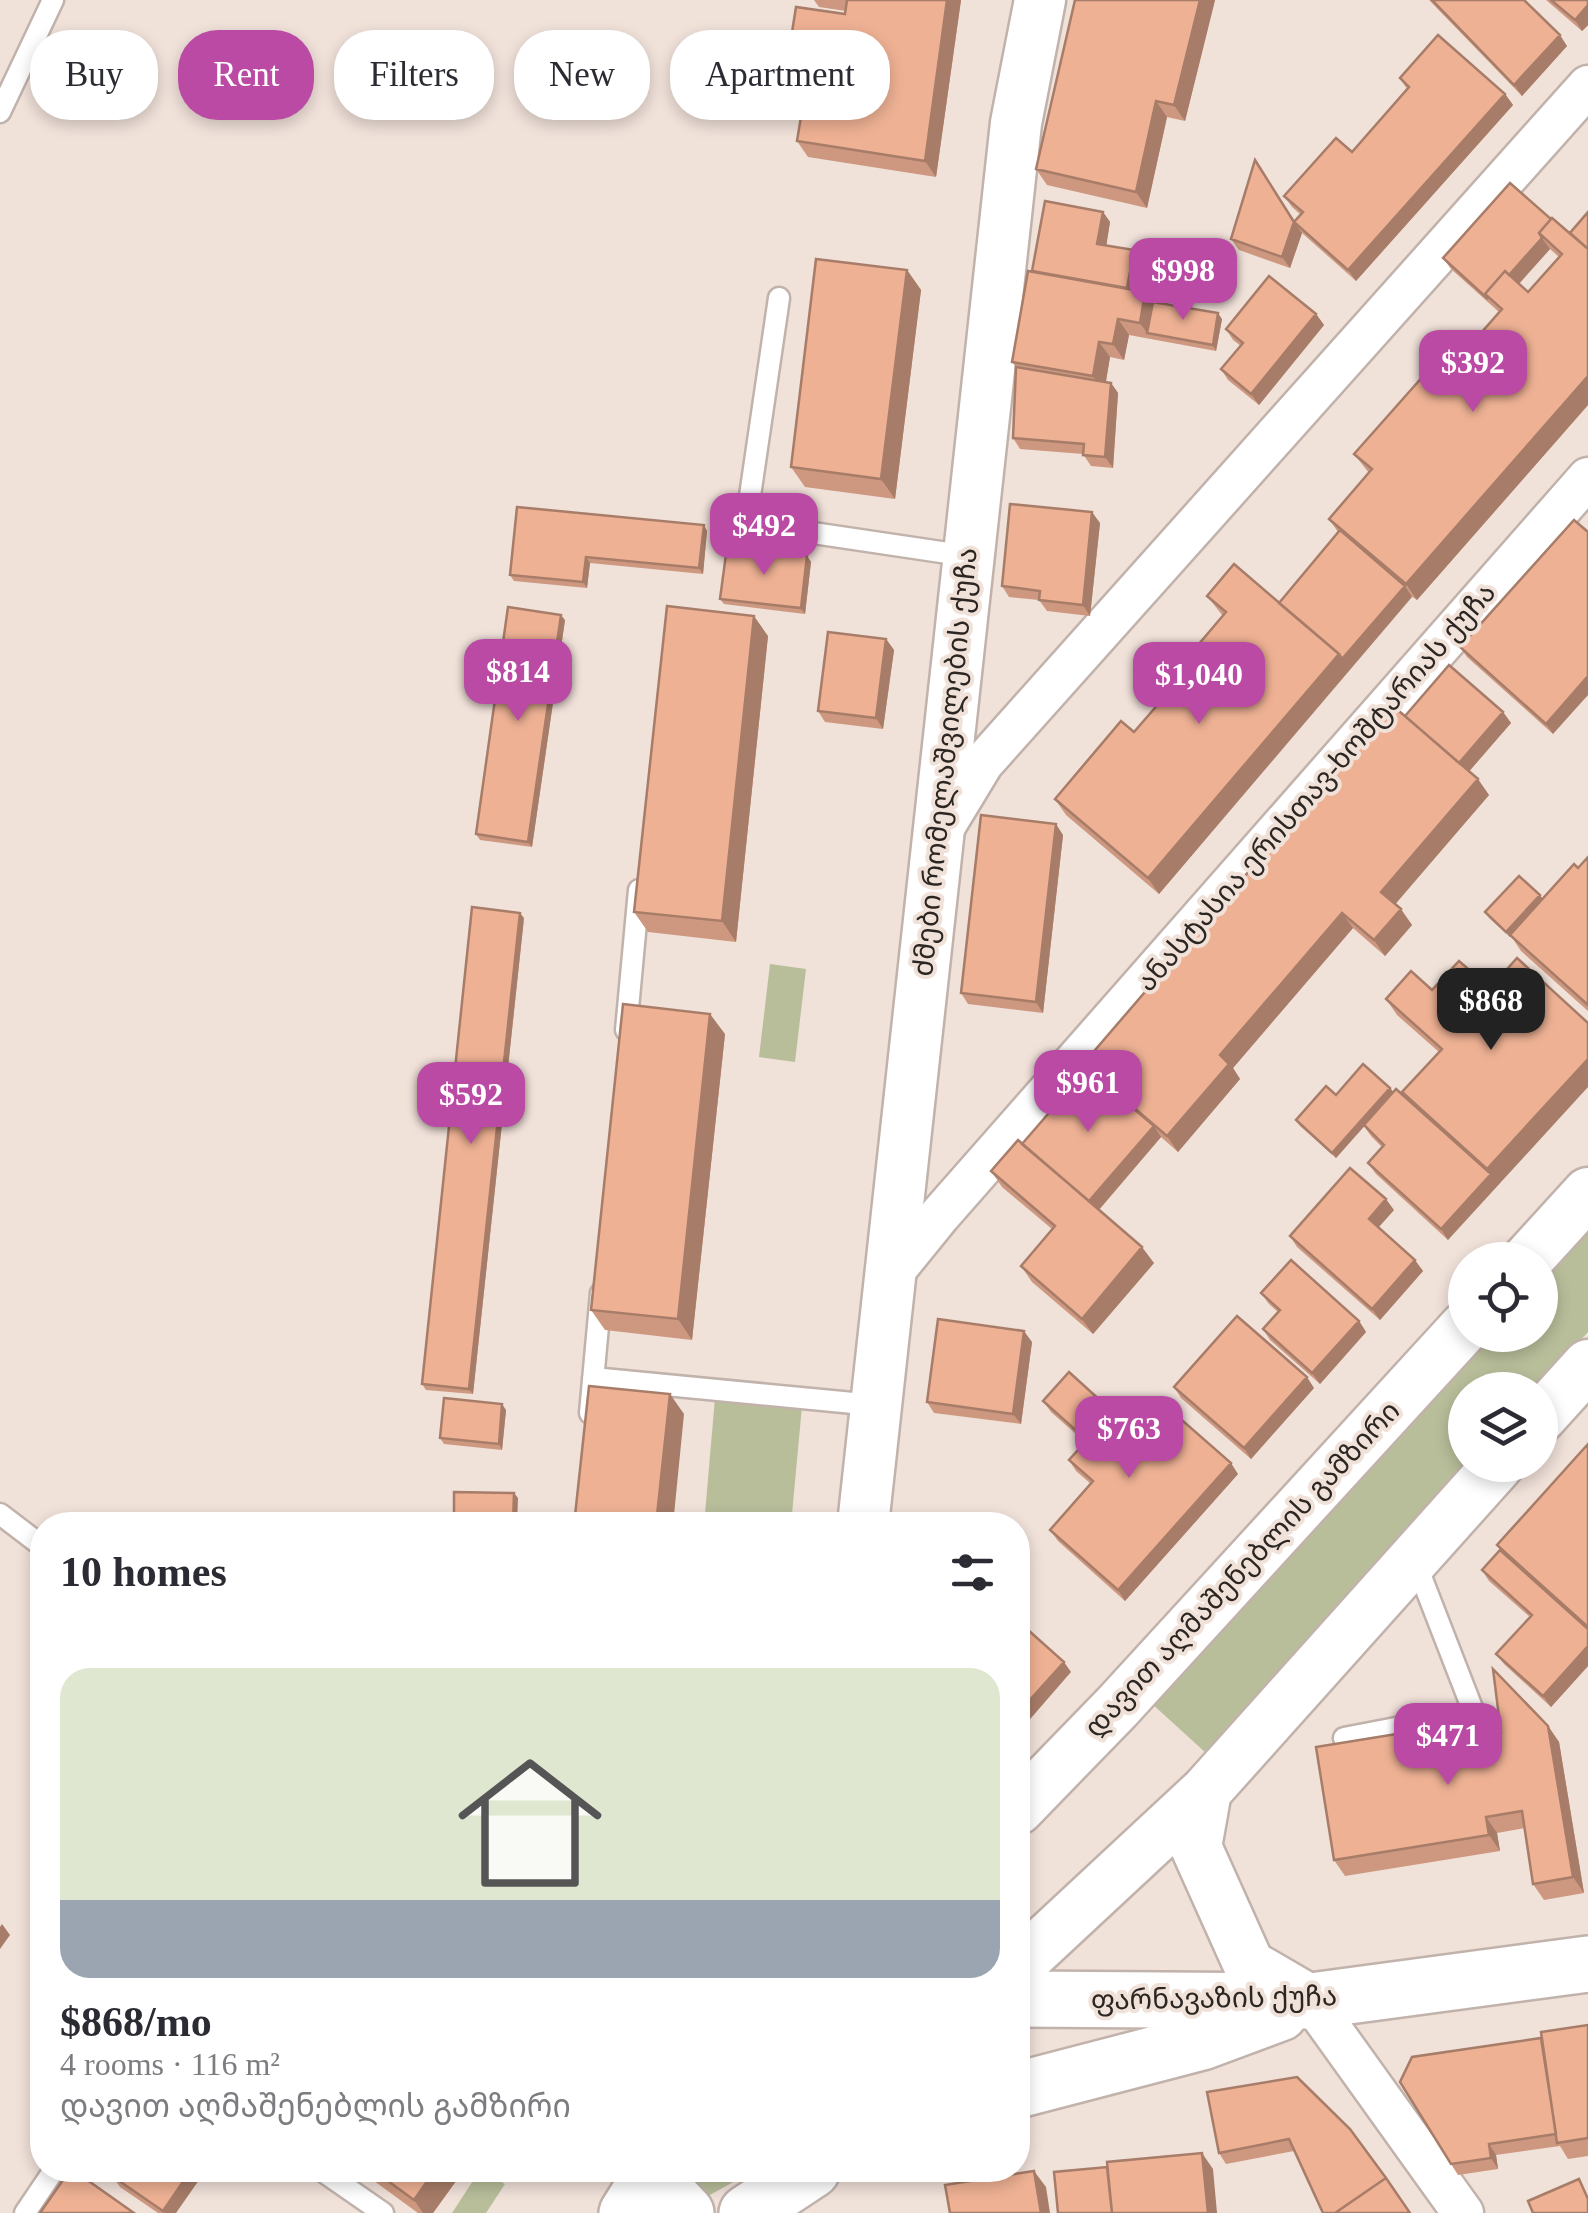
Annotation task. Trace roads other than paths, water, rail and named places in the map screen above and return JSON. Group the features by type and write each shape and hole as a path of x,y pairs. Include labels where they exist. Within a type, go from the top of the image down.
{"main road":[{"name":"ფარნავაზის ქუჩა","path":"1030,1999 1311,2001 1588,1964"},
{"path":"1030,2087 1202,2042 1311,2001"},
{"path":"627,2213 646,2182"},
{"path":"667,2182 669,2196 686,2213"},
{"path":"747,2213 794,2182"}],"street":[{"name":"ძმები რომელაშვილების ქუჩა","path":"864,1512 1016,123 1040,0"},
{"path":"935,842 983,763 1588,86"},
{"name":"ანასტასია ერისთავ-ხოშტარიას ქუჩა","path":"888,1279 1588,478"},
{"path":"1544,1242 1588,1194"},
{"name":"დავით აღმაშენებლის გამზირი","path":"1030,1797 1448,1346"},
{"path":"1558,1398 1588,1365"},
{"path":"1030,1955 1206,1791 1483,1482"},
{"path":"1206,1791 1196,1848 1249,1965 1311,2001 1463,2213"}],"lane":[{"path":"0,112 52,0"},
{"path":"779,298 746,524 968,556"},
{"path":"624,1047 641,872"},
{"path":"588,1433 602,1280"},
{"path":"593,1378 874,1405"},
{"path":"0,1514 30,1537"},
{"path":"1344,1738 1474,1713 1414,1559"},
{"path":"25,2213 46,2182"},
{"path":"338,2182 383,2213"}]}
